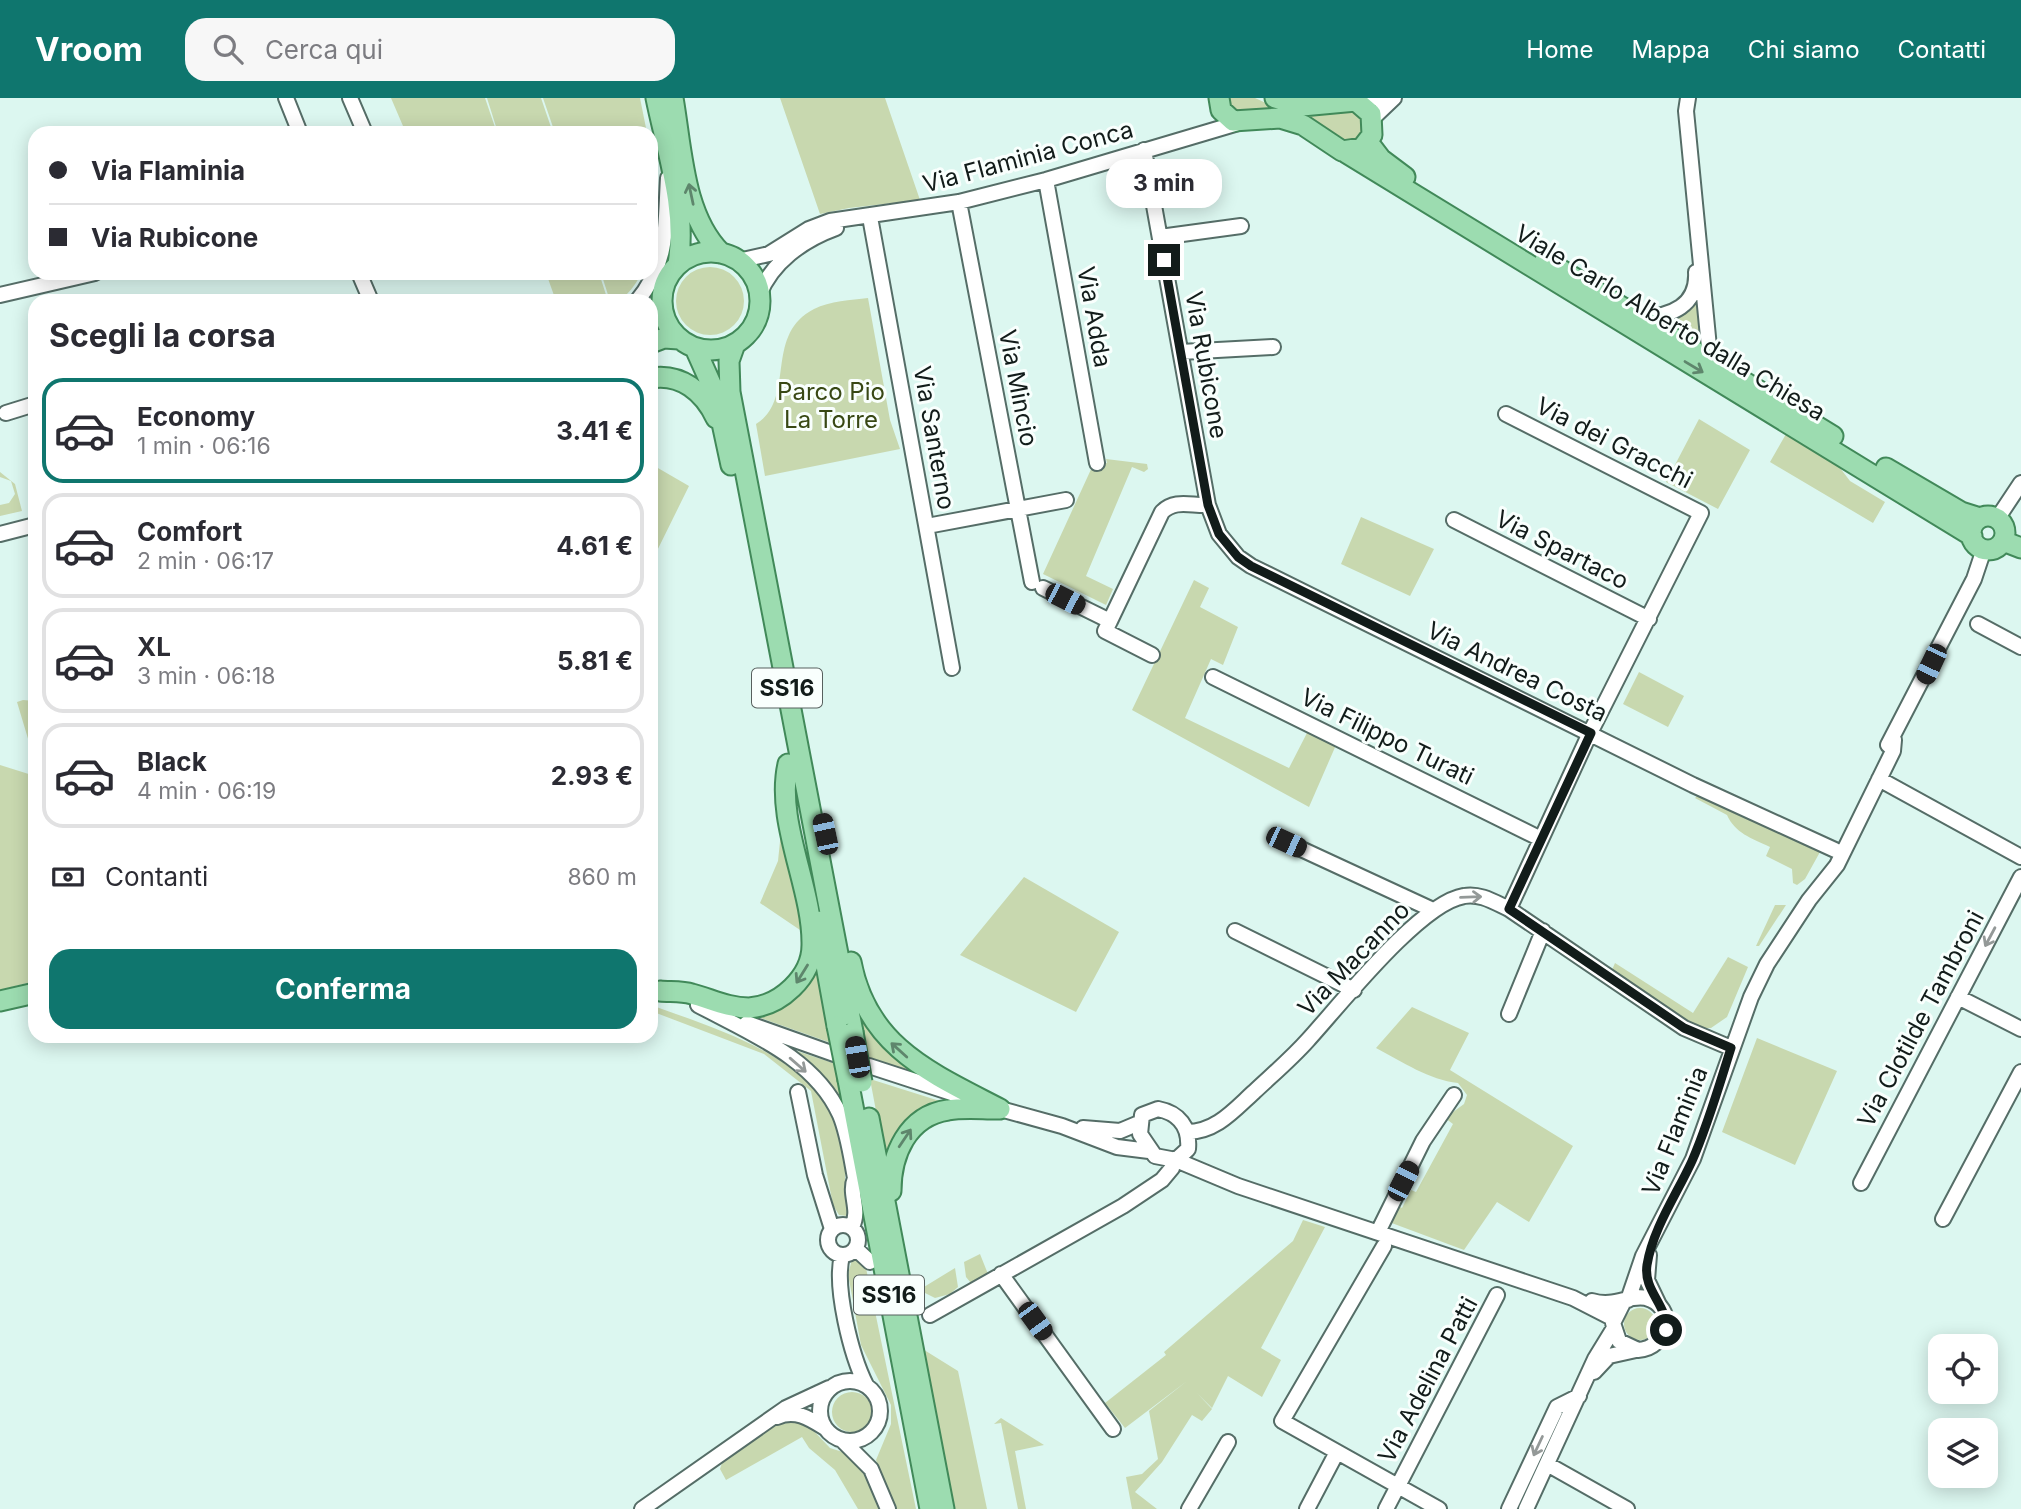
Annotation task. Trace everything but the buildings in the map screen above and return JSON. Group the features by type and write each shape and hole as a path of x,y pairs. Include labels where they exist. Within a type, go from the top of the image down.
{"main road":[{"path":"656,98 680,216 682,240 678,264 658,301"},
{"path":"673,98 697,220 709,241 752,276 759,295"},
{"path":"1275,98 1302,106 1356,101 1367,108 1373,118 1373,132 1368,142 1358,150 1343,151"},
{"path":"1219,102 1227,118 1238,123"},
{"name":"Viale Carlo Alberto dalla Chiesa","path":"1238,123 1260,117 1280,118 1303,125 1343,151 1642,318 1994,534"},
{"name":"Viale Carlo Alberto dalla Chiesa","path":"1368,142 1388,165 1443,206 1994,534"},
{"path":"678,264 694,255 730,257"},
{"name":"SS16","path":"663,292 663,312 687,343 716,395 793,756"},
{"name":"SS16","path":"759,295 754,323 735,344 729,361 730,392 793,756 845,1029 860,1076 944,1509"},
{"path":"658,340 664,338 715,350 735,344"},
{"path":"658,379 678,380 700,393 715,416 731,465"},
{"path":"658,989 690,993 721,1004 753,1008 780,998 802,976 813,945 785,785 793,756"},
{"path":"793,756 815,786 852,972 872,1017 893,1046 912,1062 1000,1109"},
{"path":"0,1001 28,995"},
{"name":"SS16","path":"860,1076 930,1509"},
{"path":"891,1227 892,1163 912,1128 929,1116 948,1110 1000,1109"},
{"path":"855,1178 863,1256 930,1509"}],"street":[{"path":"286,98 297,126"},
{"path":"350,98 362,126"},
{"path":"1356,101 1378,98"},
{"path":"1373,118 1394,98"},
{"path":"1197,134 1209,123 1219,102"},
{"path":"1642,318 1661,316 1681,309 1691,297 1696,282 1698,250 1685,102"},
{"name":"Via Flaminia Conca","path":"730,257 769,254 809,229 830,221 959,202 1046,180 1238,123"},
{"name":"Via Rubicone","path":"1144,150 1208,505"},
{"path":"658,263 665,242 669,166"},
{"name":"Via Adda","path":"1046,180 1097,463"},
{"name":"Via Mincio","path":"959,202 1018,509 1038,585 1110,621"},
{"name":"Via Flaminia Conca","path":"759,295 771,272 800,247 832,230 870,217"},
{"name":"Via Santerno","path":"870,217 952,668"},
{"path":"1160,237 1241,226"},
{"path":"1698,250 1702,264 1709,347 1714,361"},
{"path":"0,295 65,280"},
{"path":"1181,352 1273,347"},
{"path":"6,413 28,406"},
{"name":"Via dei Gracchi","path":"1506,414 1701,513 1649,620"},
{"name":"Via Flaminia","path":"1817,890 1835,849 1887,747 1894,740 2018,489"},
{"path":"927,526 1066,500"},
{"path":"1153,655 1105,631 1162,512 1169,505 1179,503 1208,505"},
{"name":"Via Andrea Costa","path":"1208,505 1219,534 1238,557 1251,566 1835,849"},
{"name":"Via Spartaco","path":"1454,520 1649,620"},
{"path":"0,534 28,527"},
{"path":"1509,909 1591,733 1649,620"},
{"path":"1978,624 2021,647"},
{"name":"Via Filippo Turati","path":"1213,677 1541,839"},
{"name":"Via Flaminia","path":"1625,1302 1643,1256 1653,1242 1693,1159 1737,1030 1768,964 1817,890 1837,865 1893,751 1894,740"},
{"path":"1879,779 2021,857"},
{"path":"1286,842 1433,910"},
{"name":"Via Clotilde Tambroni","path":"1861,1183 2021,877"},
{"name":"Via Macanno","path":"930,1315 1148,1190 1169,1173 1181,1155 1211,1134 1219,1123 1283,1065 1433,910 1449,900 1465,895 1482,896 1509,909 1684,1028 1731,1048"},
{"path":"1236,931 1354,990"},
{"path":"1509,1014 1543,931"},
{"path":"658,990 834,1054"},
{"path":"1958,997 2021,1029"},
{"path":"698,1005 764,1040 803,1068 831,1098 841,1117 855,1178 852,1185 857,1216 852,1227"},
{"path":"1943,1219 2021,1072"},
{"path":"860,1076 1062,1125 1112,1132 1139,1123 1146,1112 1158,1109 1178,1117 1187,1132 1181,1155"},
{"path":"798,1092 815,1175 832,1229 828,1238 830,1247 842,1255 863,1256 859,1239 852,1227 841,1225 832,1229"},
{"path":"1439,1509 1282,1422 1381,1239 1423,1141 1454,1095"},
{"path":"1139,1123 1152,1153 1155,1175 1148,1190"},
{"name":"Via Macanno","path":"1187,1132 1203,1130 1219,1123"},
{"path":"1062,1125 1117,1147 1181,1155 1221,1179 1381,1239 1573,1298 1625,1302 1642,1297 1660,1306 1666,1318 1665,1334 1652,1347 1609,1356 1587,1381"},
{"name":"Via Flaminia","path":"1653,1242 1647,1280 1660,1306"},
{"path":"842,1255 838,1269 856,1365 880,1403 880,1415 872,1432 871,1469"},
{"path":"1001,1274 1113,1429"},
{"name":"Via Adelina Patti","path":"1386,1509 1497,1295"},
{"path":"1573,1298 1614,1323 1625,1346 1638,1350"},
{"path":"1526,1509 1595,1359 1625,1302"},
{"path":"825,1428 820,1416 820,1404 833,1385 852,1343"},
{"path":"642,1509 786,1408 833,1385 857,1381 866,1384"},
{"path":"1509,1509 1557,1407 1579,1396"},
{"path":"770,1420 788,1412 808,1417 843,1441 871,1469 888,1509"},
{"path":"843,1441 853,1441 872,1432"},
{"path":"1189,1509 1228,1442"},
{"path":"1307,1509 1337,1452"},
{"path":"1547,1464 1627,1509"}],"green space":[{"path":"391,98 485,98 495,126 403,126"},
{"path":"487,98 541,98 551,126 496,126"},
{"path":"543,98 640,98 646,126 553,126"},
{"path":"780,98 885,98 920,200 820,214"},
{"path":"1228,98 1255,98 1279,109 1310,115 1350,109 1363,118 1363,133 1348,140 1340,138 1293,112 1268,108 1243,111 1230,107"},
{"path":"710,267 723,270 734,277 741,288 744,301 741,314 734,325 723,332 710,335 697,332 686,325 679,314 676,301 679,288 686,277 697,270"},
{"path":"548,280 601,280 606,294 554,294"},
{"path":"603,280 638,280 626,294 608,294"},
{"path":"1699,296 1703,346 1659,321 1693,305"},
{"name":"Parco Pio La Torre","path":"868,298 890,420 900,449 765,476 756,424 768,413 775,399 789,334 799,320 820,306"},
{"path":"1699,419 1750,450 1718,509 1666,482"},
{"path":"1786,434 1837,464 1850,481 1885,502 1873,523 1770,462"},
{"path":"1106,459 1147,464 1148,469 1144,472 1132,467 1086,576 1113,589 1106,605 1043,574 1093,465 1107,463"},
{"path":"658,468 689,486 658,549"},
{"path":"0,472 15,484 22,511 0,516 0,505 9,503 15,494 11,481 0,477"},
{"path":"1361,517 1434,549 1410,596 1341,564"},
{"path":"1194,580 1209,588 1200,607 1238,627 1223,665 1211,659 1185,718 1289,768 1308,731 1336,745 1309,807 1132,710"},
{"path":"1639,672 1684,696 1668,727 1623,704"},
{"path":"28,700 28,739 17,702"},
{"path":"0,765 28,774 28,983 0,990"},
{"path":"1699,794 1820,852 1805,879 1797,885 1793,883 1792,869 1766,856 1770,847 1744,834 1734,826 1727,815 1695,798"},
{"path":"782,822 803,932 760,903 778,861"},
{"path":"1024,877 1119,932 1076,1012 960,955"},
{"path":"1775,905 1786,905 1759,946 1756,946"},
{"path":"818,957 834,1044 755,1016"},
{"path":"1728,957 1748,967 1727,1017 1711,1028 1704,1028 1681,1017 1612,970 1615,963 1693,1013"},
{"path":"857,999 921,1075 865,1057"},
{"path":"1412,1007 1469,1033 1450,1070 1573,1146 1529,1222 1497,1202 1464,1250 1389,1222 1398,1206 1402,1208 1411,1190 1416,1192 1453,1124 1445,1118 1464,1104 1467,1095 1458,1083 1426,1074 1376,1048"},
{"path":"658,1008 751,1044 782,1062 808,1083 829,1109 842,1141 849,1203 847,1216 839,1215 833,1205 811,1091 764,1054 658,1014"},
{"path":"1757,1038 1837,1071 1795,1165 1722,1132"},
{"path":"788,1048 836,1064 844,1107 832,1089"},
{"path":"870,1079 946,1103 886,1164"},
{"path":"1303,1220 1325,1227 1261,1348 1281,1360 1262,1397 1228,1376 1212,1408 1197,1393 1212,1409 1202,1421 1192,1415 1162,1462 1135,1492 1157,1509 1132,1509 1126,1477 1142,1474 1158,1459 1149,1411 1187,1381 1125,1428 1105,1403 1166,1355 1164,1352 1293,1241"},
{"path":"980,1254 988,1274 971,1283 966,1277 964,1262"},
{"path":"852,1260 860,1260 866,1268 916,1509 894,1509 876,1460 891,1424 891,1405 861,1345 848,1274"},
{"path":"955,1268 958,1287 950,1294 935,1298 919,1290"},
{"path":"1640,1308 1652,1312 1656,1324 1652,1336 1640,1340 1628,1336 1624,1324 1628,1312"},
{"path":"921,1348 958,1371 987,1509 952,1509"},
{"path":"852,1392 866,1398 872,1412 866,1426 852,1432 838,1426 832,1412 838,1398"},
{"path":"1001,1418 1044,1445 1015,1451 1026,1509 1018,1509 1001,1423 994,1424"},
{"path":"797,1421 810,1427 830,1448 852,1455 862,1463 882,1509 858,1509 835,1470 809,1448 802,1437 726,1480 720,1469 723,1460 772,1426"}],"route":[{"path":"1164,260 1211,519 1228,546 1251,566 1311,597 1591,733 1509,909 1684,1028 1731,1048 1693,1159 1653,1242 1646,1267 1650,1291 1664,1314 1666,1330"}]}
